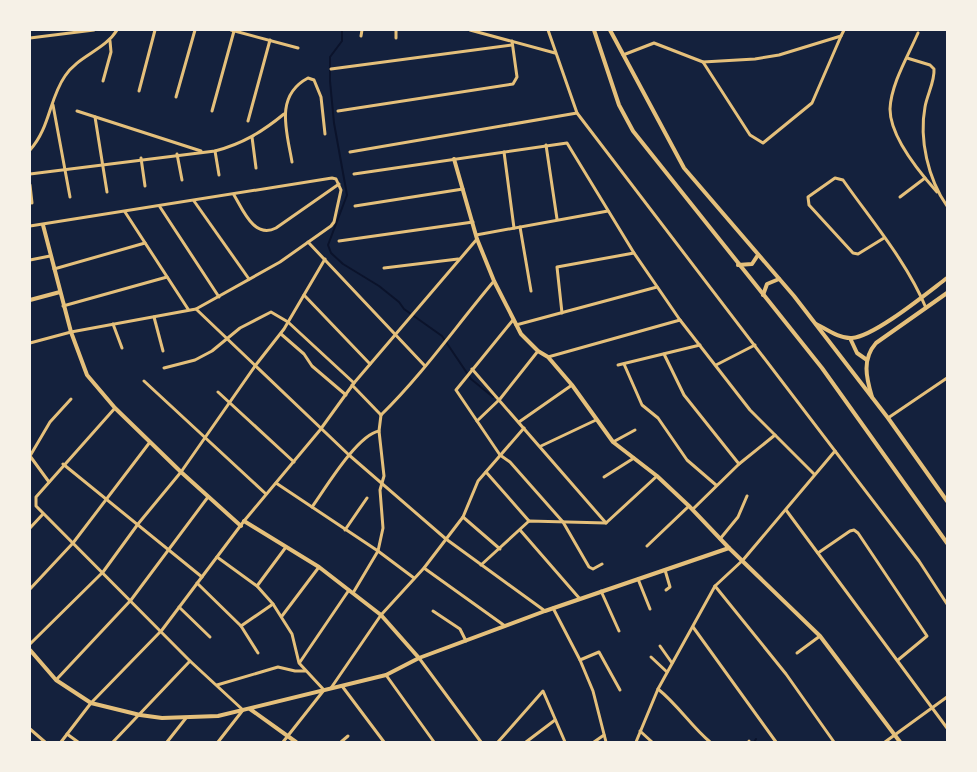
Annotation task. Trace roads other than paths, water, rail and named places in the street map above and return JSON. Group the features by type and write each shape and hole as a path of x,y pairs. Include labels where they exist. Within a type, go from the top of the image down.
{"street":[{"path":"30,38 94,30"},
{"path":"30,150 46,127 60,84 71,68 110,41 117,30"},
{"path":"139,91 155,30"},
{"path":"176,97 195,30"},
{"path":"212,111 232,30 298,48"},
{"path":"361,36 362,30"},
{"path":"396,30 396,38"},
{"path":"470,30 512,43 555,53"},
{"path":"548,30 577,113 919,561 947,604"},
{"path":"594,30 625,118 738,265 822,368 947,543"},
{"path":"610,30 684,168 816,324 888,418 947,501"},
{"path":"703,62 750,135 763,144 812,102 844,30"},
{"path":"918,33 895,87 891,115 896,134 925,178 938,192 947,206"},
{"path":"622,55 654,43 703,62 755,59 778,55 841,36"},
{"path":"248,121 270,40"},
{"path":"103,81 111,52 110,41"},
{"path":"331,69 512,43"},
{"path":"338,111 513,84 517,77 512,43"},
{"path":"907,58 930,65 934,69 923,124 928,160 938,192"},
{"path":"292,162 284,114 293,91 302,82 311,78 321,97 325,134"},
{"path":"52,104 70,197"},
{"path":"77,111 204,152"},
{"path":"350,152 577,113"},
{"path":"30,174 142,158 215,151 234,146 252,138 284,114"},
{"path":"95,117 107,192"},
{"path":"252,138 256,168"},
{"path":"354,174 566,143 634,253 680,320 750,410 814,474"},
{"path":"546,145 557,219"},
{"path":"215,151 219,175"},
{"path":"504,152 514,228"},
{"path":"177,154 182,180"},
{"path":"142,158 145,186"},
{"path":"454,159 476,237 494,281 516,325 538,351 548,357 572,385 612,442 657,476 820,636 900,742"},
{"path":"30,226 160,207 334,178 339,184 341,195 334,222 280,262 196,309 71,332 30,343"},
{"path":"884,238 855,254 828,227 807,201 808,197 839,178 884,238 921,296 926,308"},
{"path":"900,197 925,178"},
{"path":"234,195 252,224 259,229 268,230 276,228 339,184"},
{"path":"30,185 32,203"},
{"path":"355,206 463,189"},
{"path":"194,201 249,280"},
{"path":"160,207 219,296"},
{"path":"60,742 90,703 162,630 244,521 320,430 353,384 420,307 476,237 520,226 608,211"},
{"path":"125,212 188,309"},
{"path":"339,241 473,222"},
{"path":"43,224 71,332 87,375 115,408 181,472 241,526"},
{"path":"520,226 531,291"},
{"path":"308,242 426,366"},
{"path":"54,269 145,243"},
{"path":"562,313 557,267 634,253"},
{"path":"738,265 752,264 758,255"},
{"path":"30,260 50,256"},
{"path":"30,644 103,572 138,524 181,472 255,366 281,333 325,259"},
{"path":"384,268 459,259"},
{"path":"64,306 167,277"},
{"path":"816,324 850,338 869,332 947,278"},
{"path":"763,296 767,284 779,279"},
{"path":"299,662 351,592 378,551 383,528 380,490 384,476 379,431 381,414 412,384 444,341 494,281"},
{"path":"516,325 657,287"},
{"path":"30,300 60,292"},
{"path":"873,399 866,372 870,351 876,343 947,293"},
{"path":"304,295 370,364"},
{"path":"196,309 348,455 446,539 545,611"},
{"path":"164,368 195,360 212,351 240,328 271,312 288,322 353,384 381,414"},
{"path":"154,317 163,351"},
{"path":"513,320 456,390 500,454 510,462 564,522 590,568 593,569 602,564"},
{"path":"548,357 680,320"},
{"path":"113,324 122,348"},
{"path":"281,333 304,354 312,366 346,395"},
{"path":"850,338 857,353 867,360"},
{"path":"618,365 700,345"},
{"path":"716,365 755,345"},
{"path":"478,421 500,399 538,351"},
{"path":"664,354 684,395 739,464"},
{"path":"624,364 642,405 658,418 692,465 716,485"},
{"path":"471,370 500,399 606,523"},
{"path":"888,418 947,378"},
{"path":"144,381 266,494"},
{"path":"519,422 572,385"},
{"path":"218,392 294,462"},
{"path":"50,482 30,456 50,422 71,399"},
{"path":"115,408 63,464 35,501 43,514 162,630 190,661 243,710"},
{"path":"541,446 596,420"},
{"path":"330,689 382,615 424,568 463,516 478,481 524,428"},
{"path":"612,442 635,430"},
{"path":"312,507 348,455 370,435 379,431"},
{"path":"648,546 739,464 775,435"},
{"path":"30,589 73,543 150,442"},
{"path":"636,742 658,689 715,586 743,560 835,451"},
{"path":"604,477 634,458"},
{"path":"63,464 202,577"},
{"path":"486,472 529,520 606,523 657,476"},
{"path":"276,483 378,551 414,578"},
{"path":"942,494 947,496"},
{"path":"720,539 738,518 747,496"},
{"path":"56,680 131,600 208,497"},
{"path":"345,530 367,498"},
{"path":"786,510 947,728"},
{"path":"30,528 43,514"},
{"path":"463,516 500,549"},
{"path":"480,565 500,549 529,520"},
{"path":"244,521 319,567 382,615 420,658 481,742"},
{"path":"520,530 580,599"},
{"path":"818,553 850,531 854,530 858,534 927,636 898,660"},
{"path":"256,586 286,547"},
{"path":"30,650 56,680 90,703 140,715 186,718 218,716 386,675 420,658 553,608 729,548"},
{"path":"217,557 256,586 273,604 292,634 299,662 324,690"},
{"path":"282,616 319,567"},
{"path":"424,568 506,626"},
{"path":"665,570 670,586 666,590"},
{"path":"638,579 650,609"},
{"path":"197,583 241,626 258,652"},
{"path":"715,586 786,674 834,742"},
{"path":"601,591 619,631"},
{"path":"241,626 273,604"},
{"path":"179,607 210,637"},
{"path":"553,608 580,660 593,691 606,742"},
{"path":"434,611 460,629 466,641"},
{"path":"693,627 723,672 776,742"},
{"path":"797,653 820,636"},
{"path":"660,646 672,664"},
{"path":"580,660 596,653 602,654 620,690"},
{"path":"651,657 667,672"},
{"path":"114,742 190,661"},
{"path":"216,685 278,667 295,671 306,671"},
{"path":"386,675 434,742"},
{"path":"342,686 384,742"},
{"path":"658,689 673,701 696,731 710,742"},
{"path":"283,742 324,690"},
{"path":"498,742 540,691 544,693 565,742"},
{"path":"885,742 947,697"},
{"path":"250,709 296,742"},
{"path":"218,742 243,710"},
{"path":"166,742 186,718"},
{"path":"526,742 556,720"},
{"path":"30,729 45,742"},
{"path":"640,731 652,742"},
{"path":"67,734 78,742"},
{"path":"594,742 604,735"},
{"path":"341,742 348,736"}],"waterway":[{"path":"342,30 342,41 330,57 330,81 334,123 347,195 328,245 331,253 343,264 379,286 399,302 404,309 442,336 471,379 493,397"}]}
